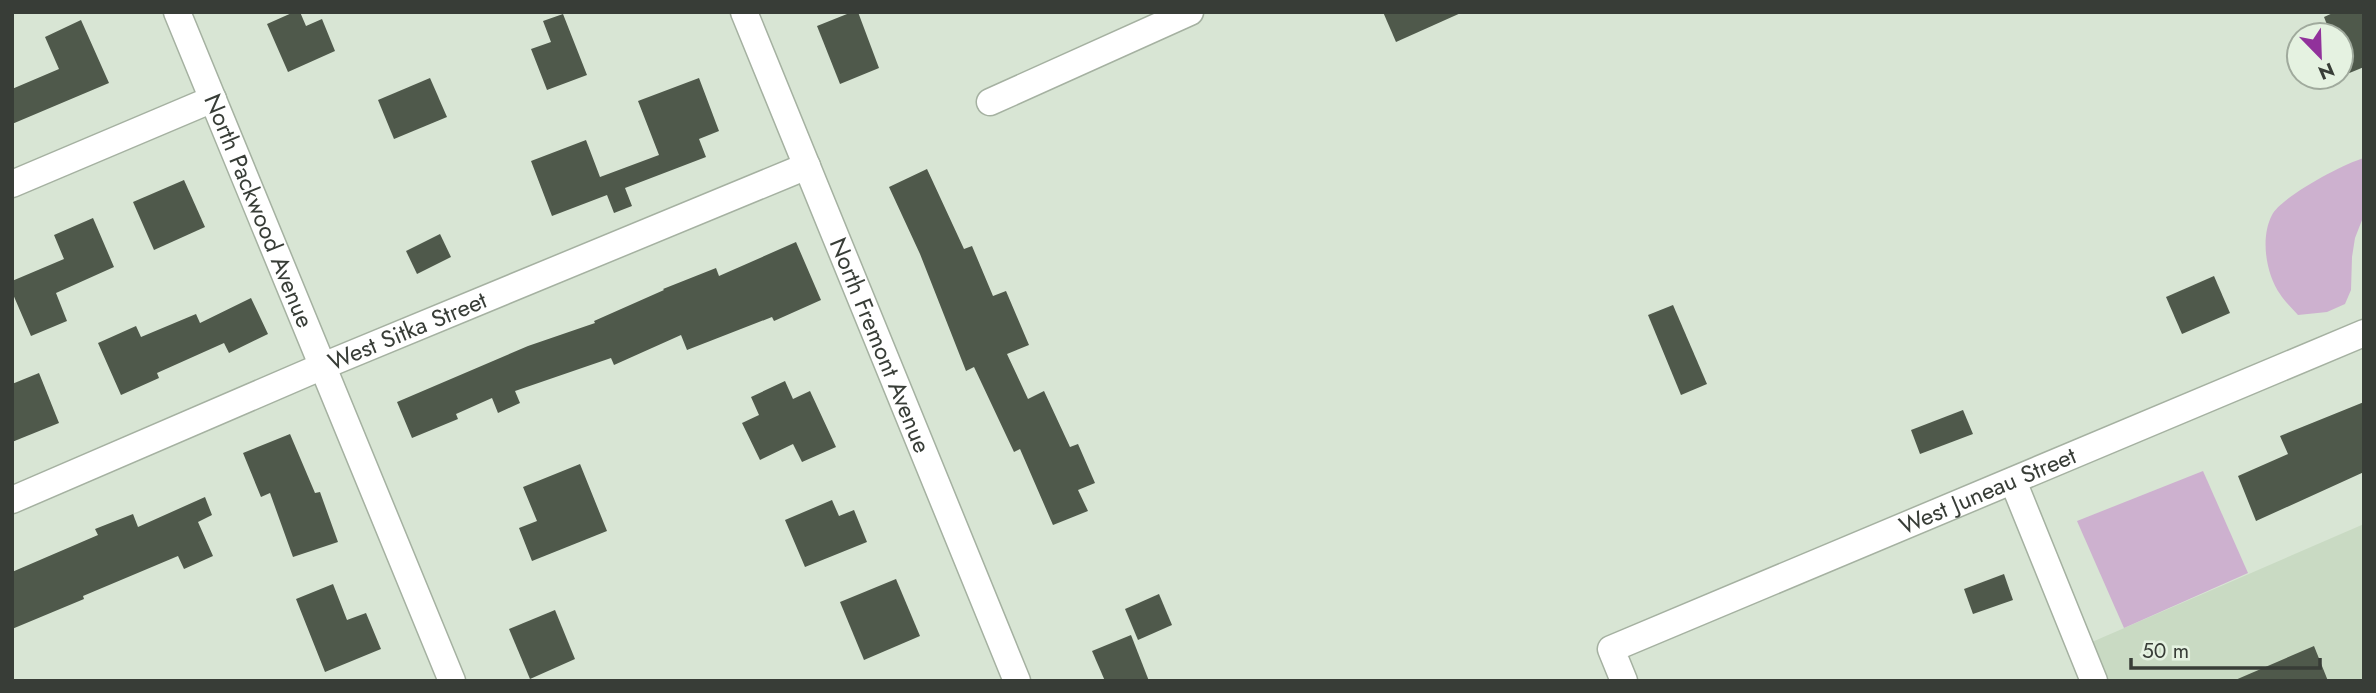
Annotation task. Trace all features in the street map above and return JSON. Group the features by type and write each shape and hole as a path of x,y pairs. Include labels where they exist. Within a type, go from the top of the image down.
{"street":[{"name":"North Packwood Avenue","path":"177,12 452,681"},
{"name":"North Fremont Avenue","path":"744,12 1017,681"},
{"path":"990,102 1189,12"},
{"path":"12,184 213,99"},
{"name":"West Sitka Street","path":"12,499 323,366 807,166"},
{"name":"West Juneau Street","path":"1624,681 1611,649 2364,333"},
{"path":"2012,481 2094,681"}],"shaded area":[{"path":"2364,158 2364,215 2355,238 2351,290 2345,304 2327,312 2298,315 2280,294 2271,276 2266,256 2268,224 2272,215 2287,199 2328,174"},
{"path":"2203,471 2248,573 2124,628 2077,521"},
{"path":"2364,524 2364,681 2108,681 2092,642"}],"building":[{"path":"300,12 306,26 322,19 335,51 288,72 267,24"},
{"path":"858,12 879,68 840,84 817,26"},
{"path":"1383,12 1463,12 1396,42"},
{"path":"2335,12 2364,12 2364,67 2355,71 2355,21 2326,21 2324,17"},
{"path":"563,14 587,75 547,90 531,49 551,42 543,21"},
{"path":"81,20 109,83 12,124 12,89 59,69 45,37"},
{"path":"430,78 447,117 394,139 378,100"},
{"path":"699,78 719,131 699,139 706,157 625,188 632,206 614,213 607,195 552,216 531,161 586,140 600,177 659,155 638,101"},
{"path":"927,169 964,249 972,246 993,296 1006,291 1029,345 1007,354 1028,399 1044,391 1070,447 1078,444 1095,483 1078,490 1088,511 1053,525 1020,449 1014,452 974,367 966,371 920,254 889,187"},
{"path":"184,180 205,227 154,250 133,202"},
{"path":"93,218 114,267 56,293 67,321 31,336 12,292 12,281 64,259 54,235"},
{"path":"440,234 451,257 417,274 406,251"},
{"path":"796,242 821,300 774,321 772,317 687,350 681,335 614,365 611,358 515,391 520,403 498,413 492,398 456,414 458,419 412,438 397,402 528,346 595,323 594,321 663,289 716,268 719,276"},
{"path":"2214,276 2230,313 2182,334 2166,297"},
{"path":"251,298 268,334 229,353 224,343 157,373 159,378 121,395 98,343 136,326 141,337 196,314 200,323"},
{"path":"1673,305 1707,384 1681,395 1648,315"},
{"path":"39,373 59,423 12,442 12,384"},
{"path":"785,381 793,399 810,391 836,447 802,462 793,444 760,460 742,423 759,415 751,397"},
{"path":"2364,402 2364,472 2256,521 2238,476 2288,454 2280,436"},
{"path":"1963,410 1973,434 1920,454 1911,430"},
{"path":"290,434 315,493 320,492 338,542 293,557 270,493 261,497 243,453"},
{"path":"580,464 607,531 532,561 519,528 537,521 523,487"},
{"path":"205,497 212,515 198,522 213,556 184,569 178,556 12,629 12,572 98,535 95,529 133,514 138,527"},
{"path":"832,500 839,516 854,510 867,542 805,567 785,520"},
{"path":"2004,574 2013,600 1973,614 1964,589"},
{"path":"896,579 920,636 864,660 840,602"},
{"path":"333,584 347,620 366,613 381,649 325,672 296,599"},
{"path":"1159,594 1172,625 1138,640 1125,609"},
{"path":"555,610 575,659 530,679 509,629"},
{"path":"1131,635 1149,681 1105,681 1092,651"},
{"path":"2314,646 2328,681 2233,681"}]}
